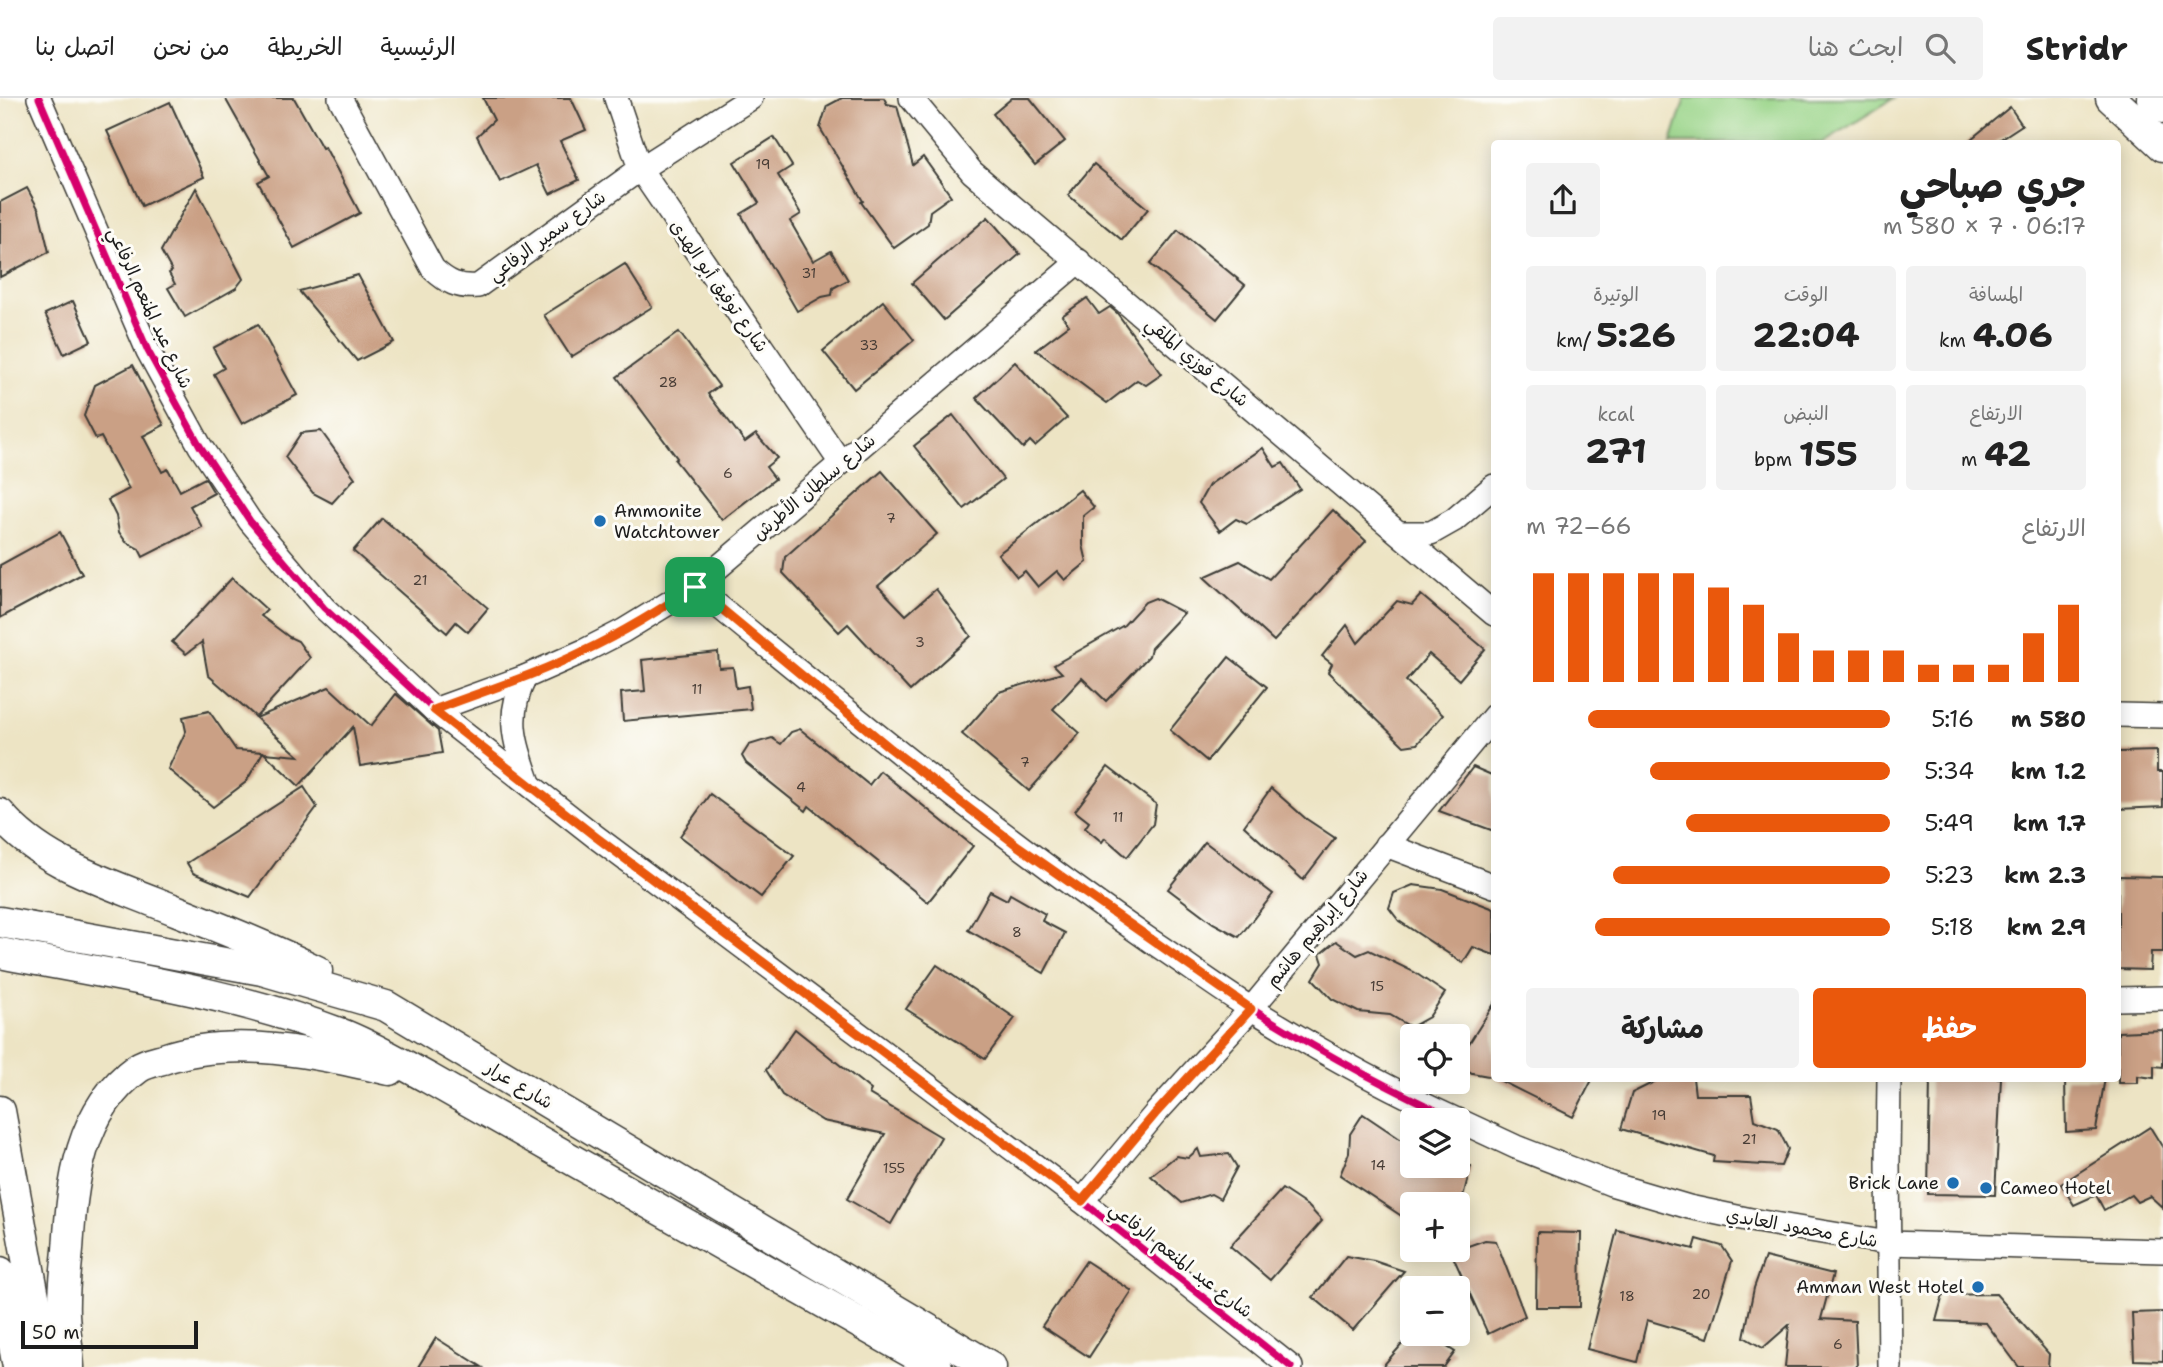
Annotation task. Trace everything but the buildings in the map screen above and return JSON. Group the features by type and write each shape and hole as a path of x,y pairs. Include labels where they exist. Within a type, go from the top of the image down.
{"main road":[{"path":"2111,98 2163,146"},
{"path":"2152,98 2163,108"},
{"path":"0,814 30,843 57,860 270,948 386,1006"},
{"name":"شارع عرار","path":"0,922 262,970 386,1006 991,1367"},
{"path":"0,953 238,1000 341,1034 430,1079 937,1367"},
{"path":"69,1367 64,1312 70,1213 76,1168 102,1102 140,1067 171,1056 216,1048 296,1050 430,1079"},
{"path":"0,1111 47,1367"},
{"path":"0,1272 18,1367"}],"street":[{"name":"شارع عبد المنعم الرفاعي","path":"39,98 148,351 200,446 250,521 324,608 434,710 596,837 1082,1201 1291,1367"},
{"name":"شارع سمير الرفاعي","path":"340,98 433,269 445,280 463,288 478,286 640,169 751,98"},
{"name":"شارع توفيق أبو الهدى","path":"616,98 640,169 841,463"},
{"name":"شارع فوزي الملقي","path":"911,98 972,172 1491,611"},
{"name":"شارع سلطان الأطرش","path":"434,710 525,677 584,651 623,631 695,587 1079,261"},
{"path":"1400,533 1431,533 1454,520 1491,489"},
{"name":"شارع محمود العابدي","path":"695,587 890,748 1018,846 1251,1009 1405,1097 1430,1108"},
{"path":"525,677 516,695 513,714 515,741 528,783"},
{"path":"2121,715 2163,716"},
{"name":"شارع إبراهيم هاشم","path":"1082,1201 1155,1114 1251,1009 1491,720"},
{"path":"1386,845 1491,885"},
{"path":"2121,999 2163,998"},
{"path":"1889,1082 1890,1367"},
{"name":"شارع محمود العابدي","path":"1470,1126 1611,1184 1676,1203 1756,1221 1888,1243 2163,1251"}],"green space":[{"path":"1685,98 1894,98 1827,140 1672,140"}],"cycle path":[{"path":"39,98 148,351 200,446 250,521 324,608 434,710 596,837 1082,1201 1291,1367"},
{"path":"695,587 976,813 1151,941 1239,1001 1302,1039 1431,1108"}],"place":[{"name":"Ammonite Watchtower","path":"600,521"},
{"name":"Brick Lane","path":"1953,1183"},
{"name":"Cameo Hotel","path":"1986,1188"},
{"name":"Amman West Hotel","path":"1978,1287"}],"route":[{"path":"695,587 890,748 1018,846 1251,1009 1155,1114 1082,1201 596,837 434,710 525,677 584,651 653,614 695,587"}]}
